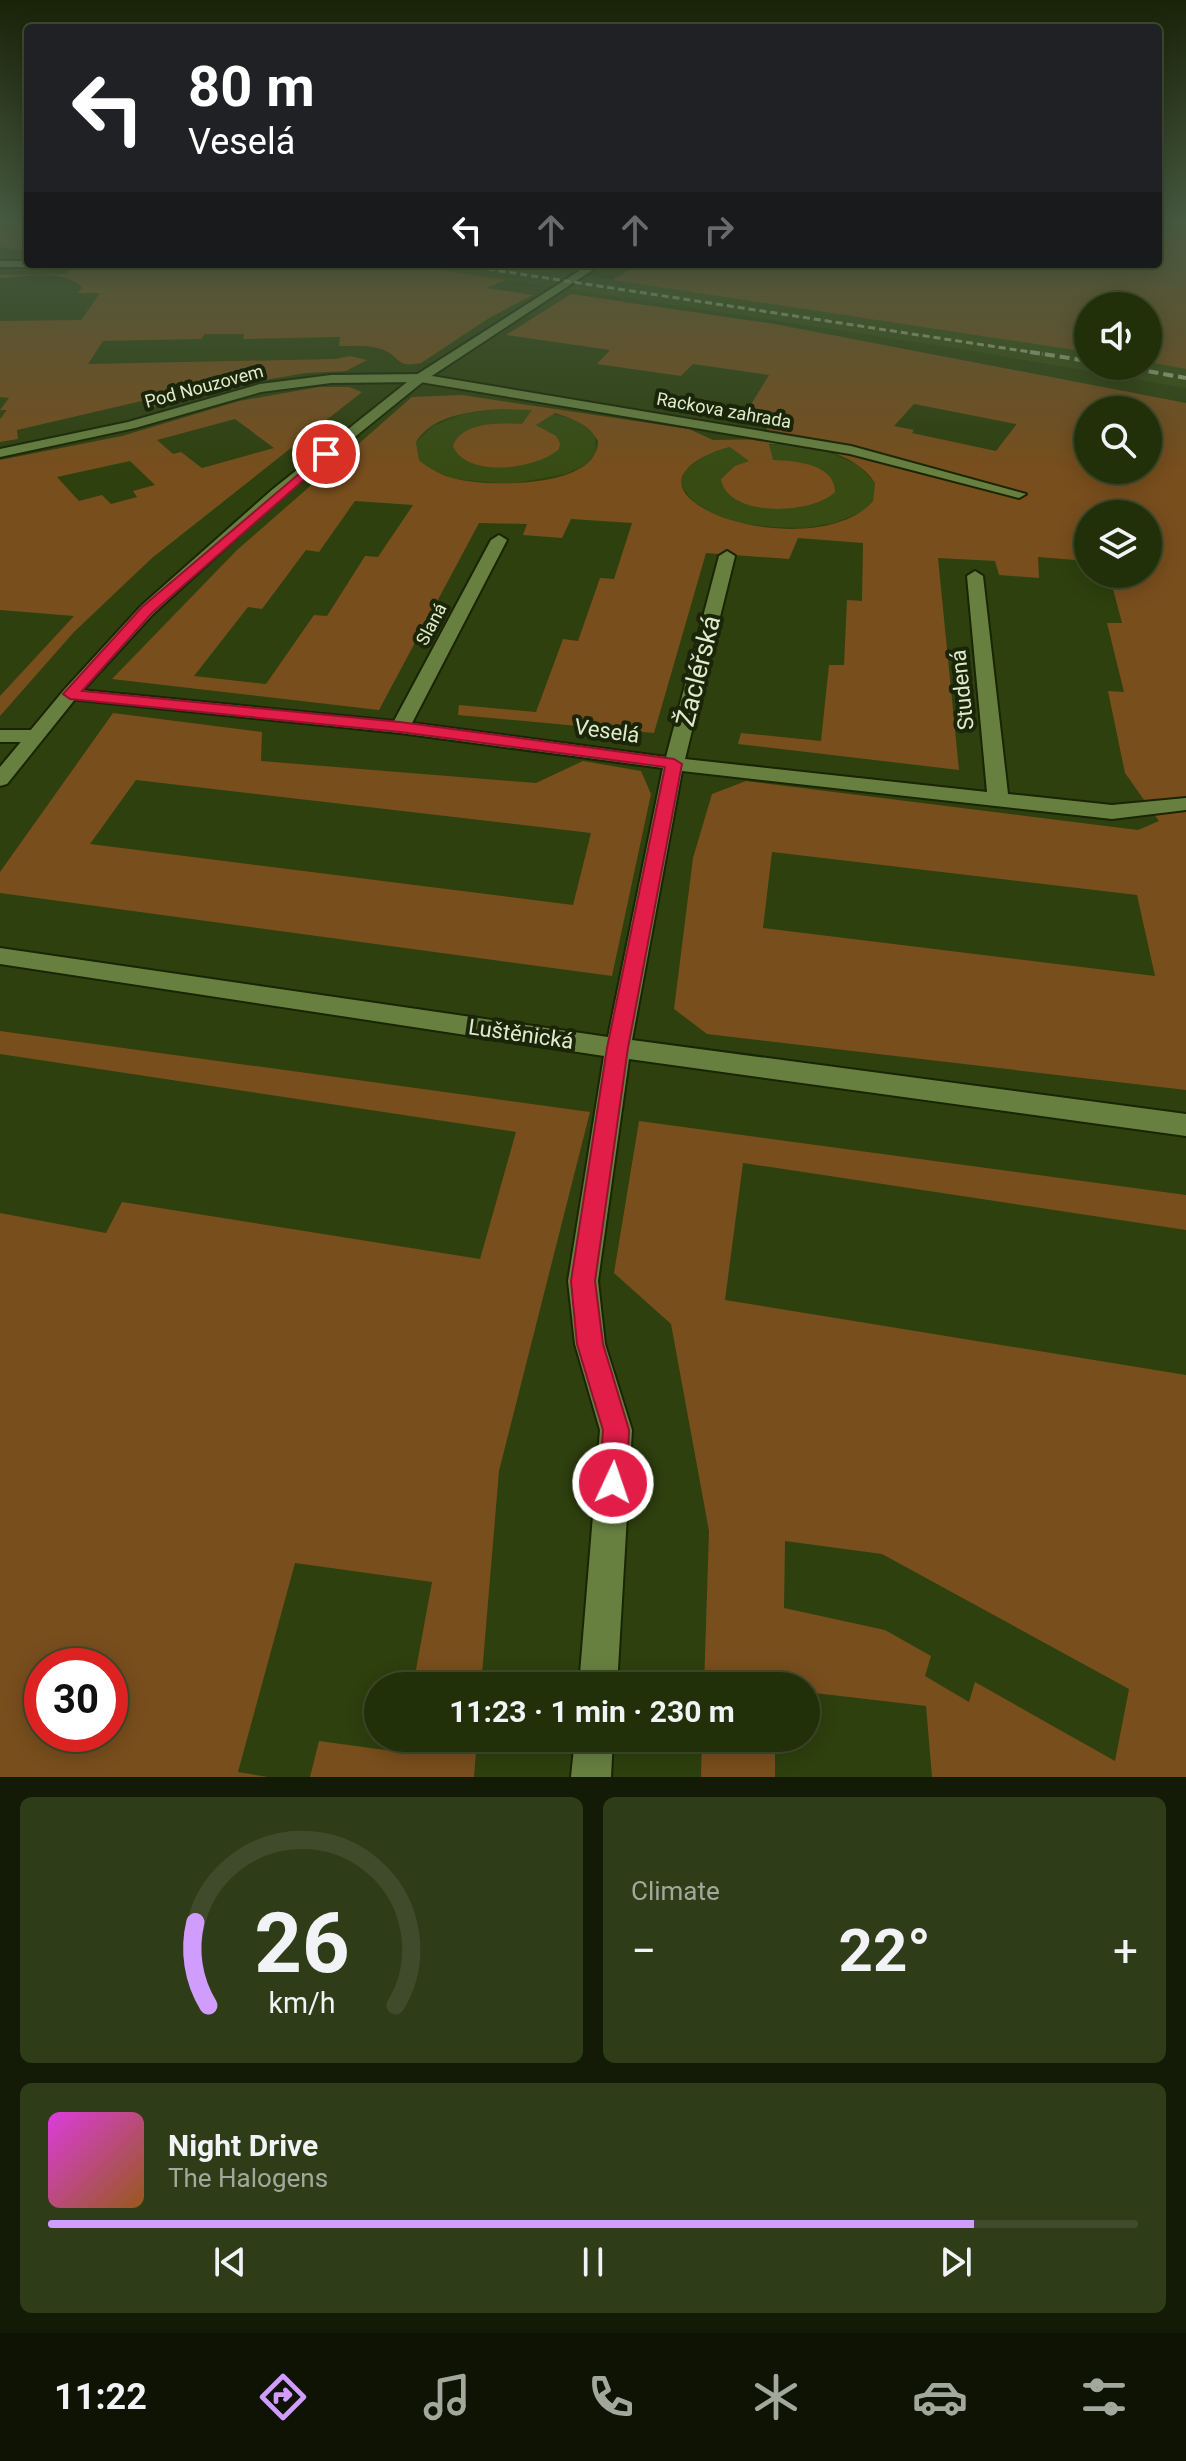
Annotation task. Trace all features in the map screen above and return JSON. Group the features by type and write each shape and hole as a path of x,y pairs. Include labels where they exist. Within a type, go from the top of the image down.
{"street":[{"path":"0,780 70,694 147,610 278,492 420,378 530,307"},
{"name":"Pod Nouzovem","path":"0,453 130,425 260,388 331,379 420,378"},
{"name":"Rackova zahrada","path":"420,378 851,450 1019,494"},
{"name":"Slaná","path":"400,727 499,540"},
{"name":"Žacléřská","path":"599,1672 616,1430 590,1344 583,1281 618,1048 674,764 727,556"},
{"name":"Studená","path":"975,576 998,798"},
{"name":"Veselá","path":"70,694 400,727 674,764 1112,812 1186,804"},
{"path":"0,736 34,736"},
{"name":"Luštěnická","path":"0,956 618,1048 1186,1125"},
{"path":"591,1777 593,1752"}],"shaded area":[{"path":"90,307 510,307 421,363 413,364 403,364 375,347 339,346 340,337 243,339 244,334 205,334 201,339 103,341 88,364 335,359 350,356 367,360 346,371 306,373 234,385 222,378 179,390 190,398 155,407 146,400 17,430 18,439 0,442 0,419 7,410 0,410 9,398 0,397 0,321 81,320"},
{"path":"551,307 659,307 775,324 1150,396 1074,396 1074,484 1162,484 1162,398 1186,403 1186,1090 707,1034 674,1009 693,858 712,794 746,781 1138,830 1159,821 1125,773 1108,691 1124,692 1107,623 1122,623 1113,588 1162,588 1162,500 1074,500 1074,560 1038,557 1039,578 999,575 995,561 938,558 959,770 738,744 741,733 821,741 829,665 844,665 847,600 862,601 863,543 798,538 789,559 706,553 654,733 458,715 459,705 536,712 563,639 578,641 600,578 614,579 632,523 571,519 562,538 523,535 527,524 479,523 379,710 112,679 237,550 412,397 462,395 689,429 713,440 774,439 750,406 769,375 693,364 681,376 597,364 610,350 506,335","holes":["914,404 1016,424 996,451 912,433 914,430 894,426","532,410 522,424 473,428 458,438 453,446 460,456 487,467 520,466 535,462 559,449 556,436 536,425 555,413 590,430 598,441 593,457 580,469 560,477 512,483 452,478 419,460 416,442 423,433 443,420 480,411","769,444 798,445 828,451 855,463 875,483 873,501 858,514 838,522 791,529 721,517 689,498 682,488 686,470 694,462 730,447 749,461 735,466 721,479 727,492 738,501 772,509 824,500 835,492 828,475 821,469 802,463 773,460","355,501 413,505 378,557 365,556 327,616 314,615 266,684 194,676 248,607 262,609 306,550 319,552","772,852 1137,895 1155,976 763,928"]},
{"path":"684,307 797,307 974,333 1074,350 1074,369"},
{"path":"791,307 1074,307 1074,350"},
{"path":"1162,307 1186,307 1186,369 1162,365"},
{"path":"1162,365 1186,369 1186,388 1140,380 1162,380"},
{"path":"319,387 349,387 362,392 152,558 74,632 0,716 0,696 74,616 0,610 0,460 122,436 239,401","holes":["235,419 274,448 202,468 181,452 173,454 157,440","130,461 155,485 133,491 137,497 111,504 102,495 79,501 57,477"]},
{"path":"533,409 576,420 595,435 596,453 585,465 566,474 510,484 453,479 419,460 416,442 433,426 464,414"},
{"path":"784,444 826,451 858,465 875,483 873,501 862,512 834,523 804,528 772,527 740,523 714,514 694,502 683,489 681,482 685,470 707,454 730,447"},
{"path":"113,713 262,732 261,761 536,783 583,761 641,771 651,794 612,976 0,893 0,872","holes":["136,780 591,833 573,905 90,844"]},
{"path":"0,1031 590,1112 499,1471 482,1672 416,1672 432,1582 295,1563 238,1772 268,1777 0,1777 0,1213 106,1233 122,1202 480,1259 516,1132 0,1054"},
{"path":"639,1121 1186,1195 1186,1230 743,1163 725,1300 1186,1375 1186,1777 932,1777 926,1706 820,1694 820,1672 704,1672 709,1531 671,1324 614,1273","holes":["785,1541 882,1554 1129,1689 1115,1761 975,1682 969,1702 925,1676 931,1656 885,1630 784,1608"]},
{"path":"319,1741 364,1747 364,1752 476,1752 474,1777 310,1777"},
{"path":"702,1752 775,1752 775,1777 701,1777"}],"railway":[{"path":"735,307 1035,353"},
{"path":"1030,352 1035,353"},
{"path":"1035,353 1043,354"},
{"path":"1035,353 1074,359"},
{"path":"1162,374 1186,378"}],"route":[{"path":"326,454 278,492 147,610 70,694 400,727 674,764 618,1048 583,1281 590,1344 616,1430 613,1483"}]}
